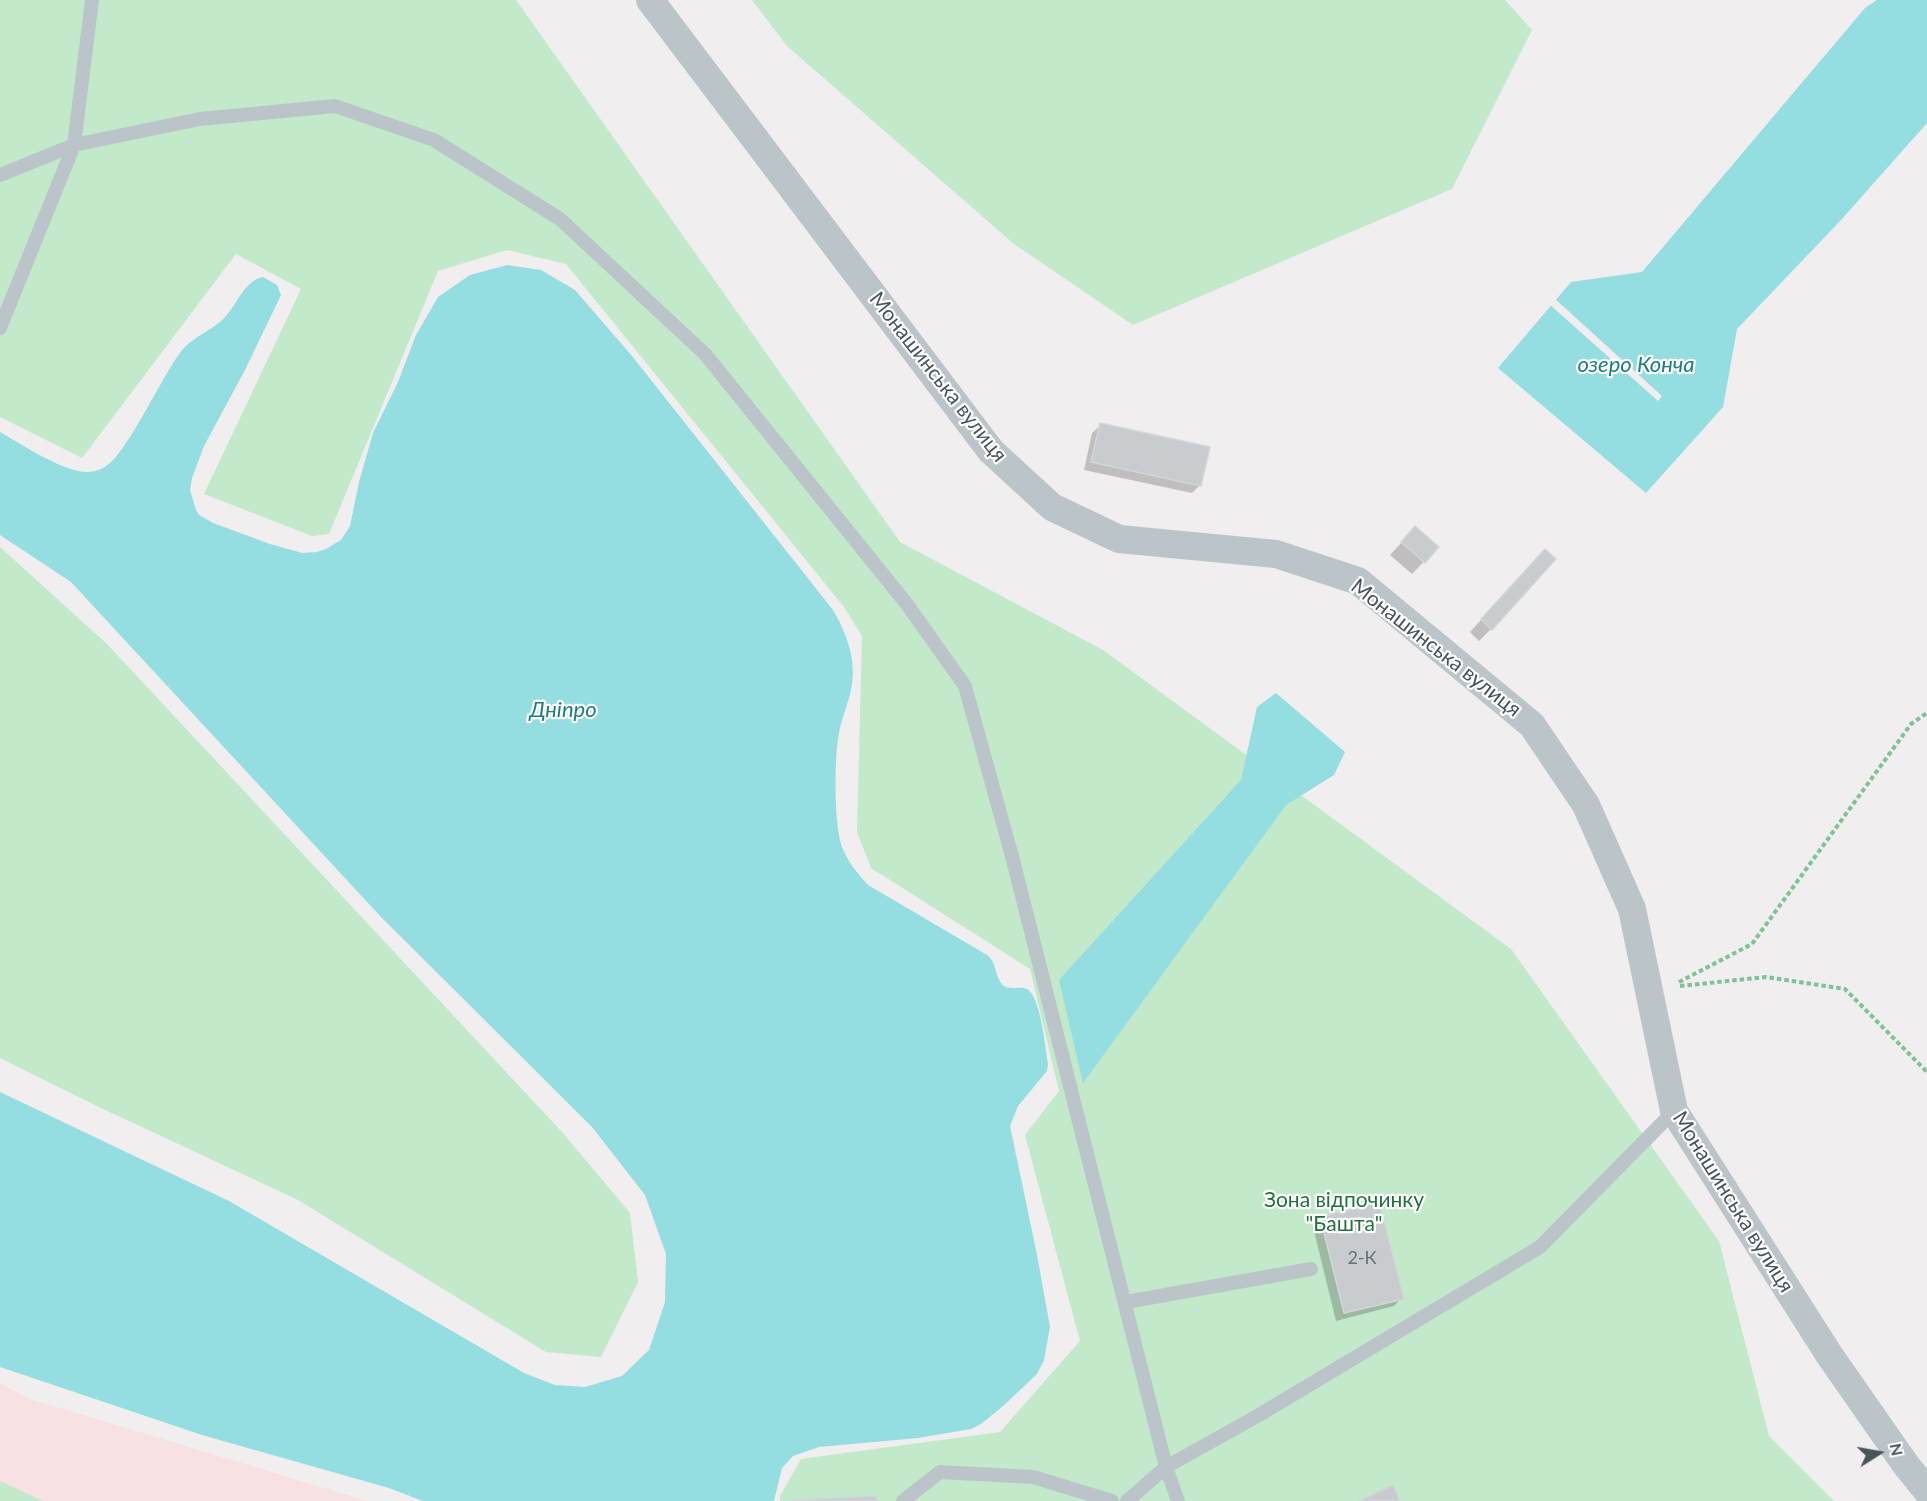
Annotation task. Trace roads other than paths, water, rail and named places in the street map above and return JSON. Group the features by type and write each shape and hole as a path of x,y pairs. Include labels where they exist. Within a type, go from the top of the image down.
{"street":[{"name":"Монашинська вулиця","path":"650,0 991,451 1052,507 1119,539 1276,554 1359,581 1532,725 1586,806 1632,909 1674,1111 1830,1356 1906,1465 1927,1491"}],"lane":[{"path":"0,328 75,145 92,0"},
{"path":"0,175 75,145 200,119 335,106 434,140 560,219 705,354 906,603 965,686 1013,860 1166,1467 1179,1501"},
{"path":"1127,1501 1166,1467 1259,1415 1540,1247 1674,1111"},
{"path":"1126,1302 1311,1269"},
{"path":"903,1501 940,1472 1033,1477 1112,1501"}],"water":[{"name":"озеро Конча","path":"1877,0 1927,0 1927,123 1841,220 1737,329 1723,407 1646,493 1498,368 1571,282 1642,272 1865,8"},
{"name":"Дніпро","path":"507,265 541,270 575,290 632,356 833,610 847,640 853,672 850,694 840,728 836,758 837,823 844,852 868,885 987,955 1004,986 1027,989 1036,1002 1042,1024 1047,1071 1018,1106 1010,1126 1050,1327 1044,1360 1037,1374 1003,1406 971,1429 918,1438 819,1447 793,1456 782,1468 774,1501 423,1501 389,1488 202,1435 0,1367 0,1092 229,1201 524,1373 555,1385 585,1387 622,1376 649,1350 665,1302 666,1254 645,1195 592,1127 381,917 71,582 0,535 0,432 68,468 88,472 105,467 114,459 133,432 180,353 190,342 221,321 246,287 263,277 277,285 281,295 245,370 204,446 190,490 199,515 213,523 302,553 326,549 341,540 350,526 359,482 373,433 398,382 416,335 438,297 470,275"},
{"path":"1276,693 1345,752 1334,775 1286,805 1083,1083 1059,980 1241,780 1257,707"}],"park label":[{"name":"Зона відпочинку \"Башта\"","path":"1344,1212"}]}
